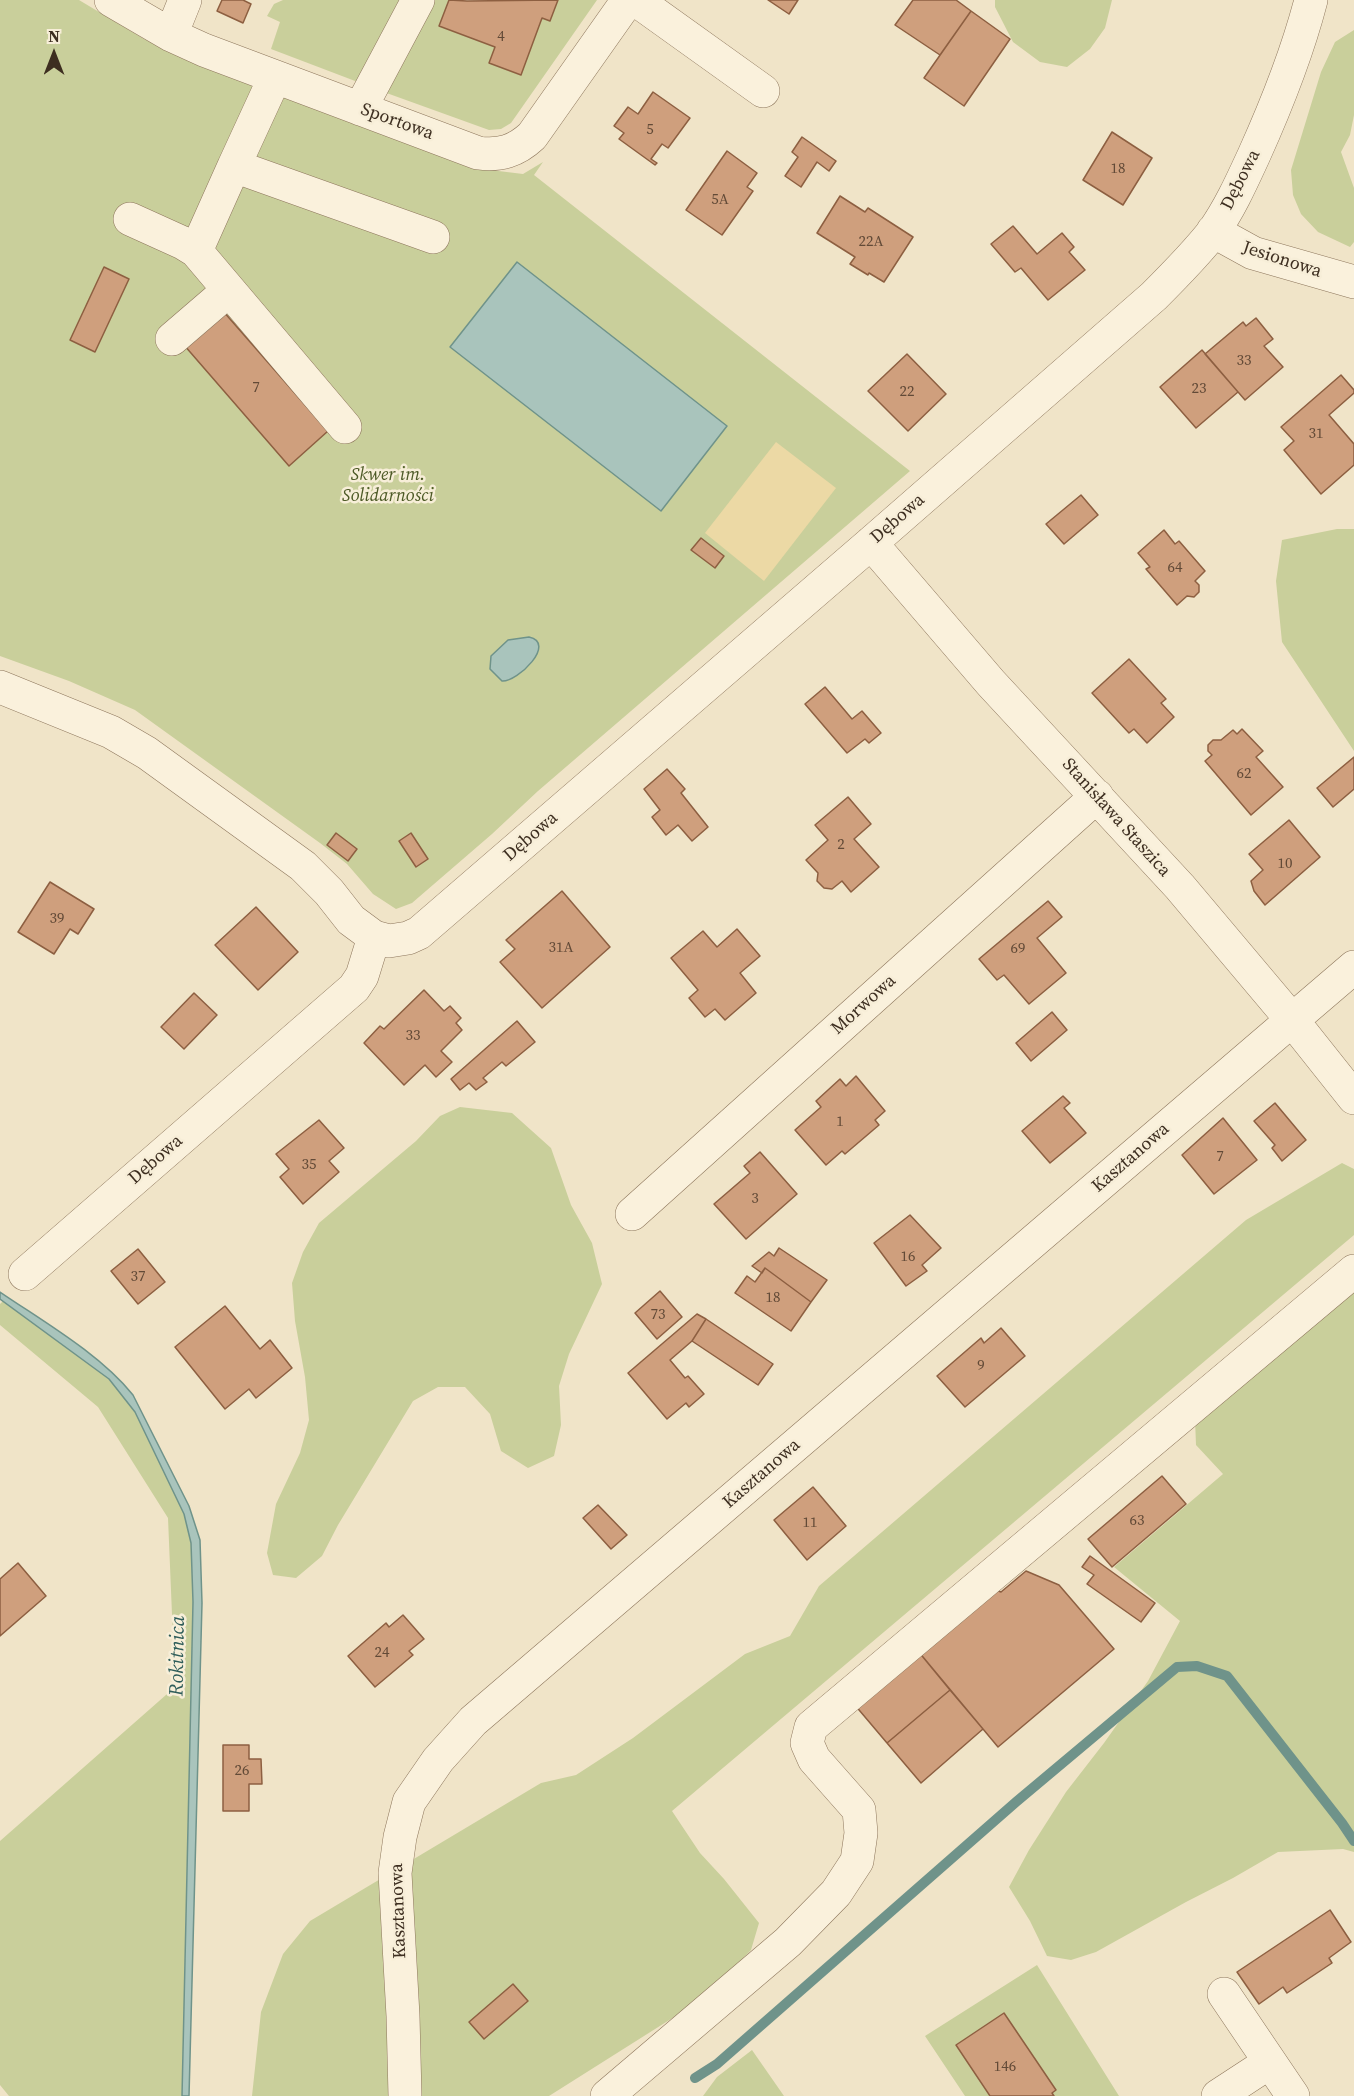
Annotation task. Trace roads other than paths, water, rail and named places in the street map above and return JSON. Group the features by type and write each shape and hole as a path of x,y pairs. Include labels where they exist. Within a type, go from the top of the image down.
{"street":[{"name":"Sportowa","path":"111,0 171,35 274,77 478,153 490,155 513,149 532,136 628,0"},
{"path":"171,35 185,0"},
{"path":"360,109 418,0"},
{"path":"636,0 763,90"},
{"name":"Dębowa","path":"24,1274 354,988 362,976 374,937 389,941 408,938 429,925 872,543 1154,296 1186,265 1213,231 1233,200 1280,98 1299,44 1311,0"},
{"path":"196,251 274,77"},
{"path":"234,166 434,237"},
{"path":"130,219 196,251 345,427"},
{"name":"Jesionowa","path":"1213,231 1253,253 1354,282"},
{"path":"172,339 229,290"},
{"name":"Stanisława Staszica","path":"872,543 991,682 1180,887 1354,1098"},
{"path":"0,687 111,732 147,753 303,866 329,892 351,920 374,937"},
{"name":"Morwowa","path":"632,1214 1097,796"},
{"name":"Kasztanowa","path":"405,2096 395,1872 400,1837 409,1802 438,1760 473,1721 1354,967"},
{"path":"607,2096 788,1942 836,1893 857,1862 861,1833 859,1810 814,1759 807,1743 811,1727 1354,1271"},
{"path":"1224,1994 1293,2096"},
{"path":"1218,2096 1270,2062"}],"water":[{"path":"517,262 727,426 661,511 450,347"},
{"path":"529,637 537,641 539,647 537,654 525,669 509,680 502,681 490,669 491,656 508,640"},
{"path":"0,1292 88,1352 120,1380 133,1395 189,1506 200,1540 202,1603 189,2096 182,2096 193,1602 191,1543 184,1514 135,1412 109,1379 0,1299"}],"waterway":[{"path":"695,2078 717,2064 1016,1802 1177,1667 1197,1666 1227,1676 1354,1841"}],"park label":[{"name":"Skwer im. Solidarności","path":"388,485"}],"water label":[{"name":"Rokitnica","path":"178,1656"}]}
